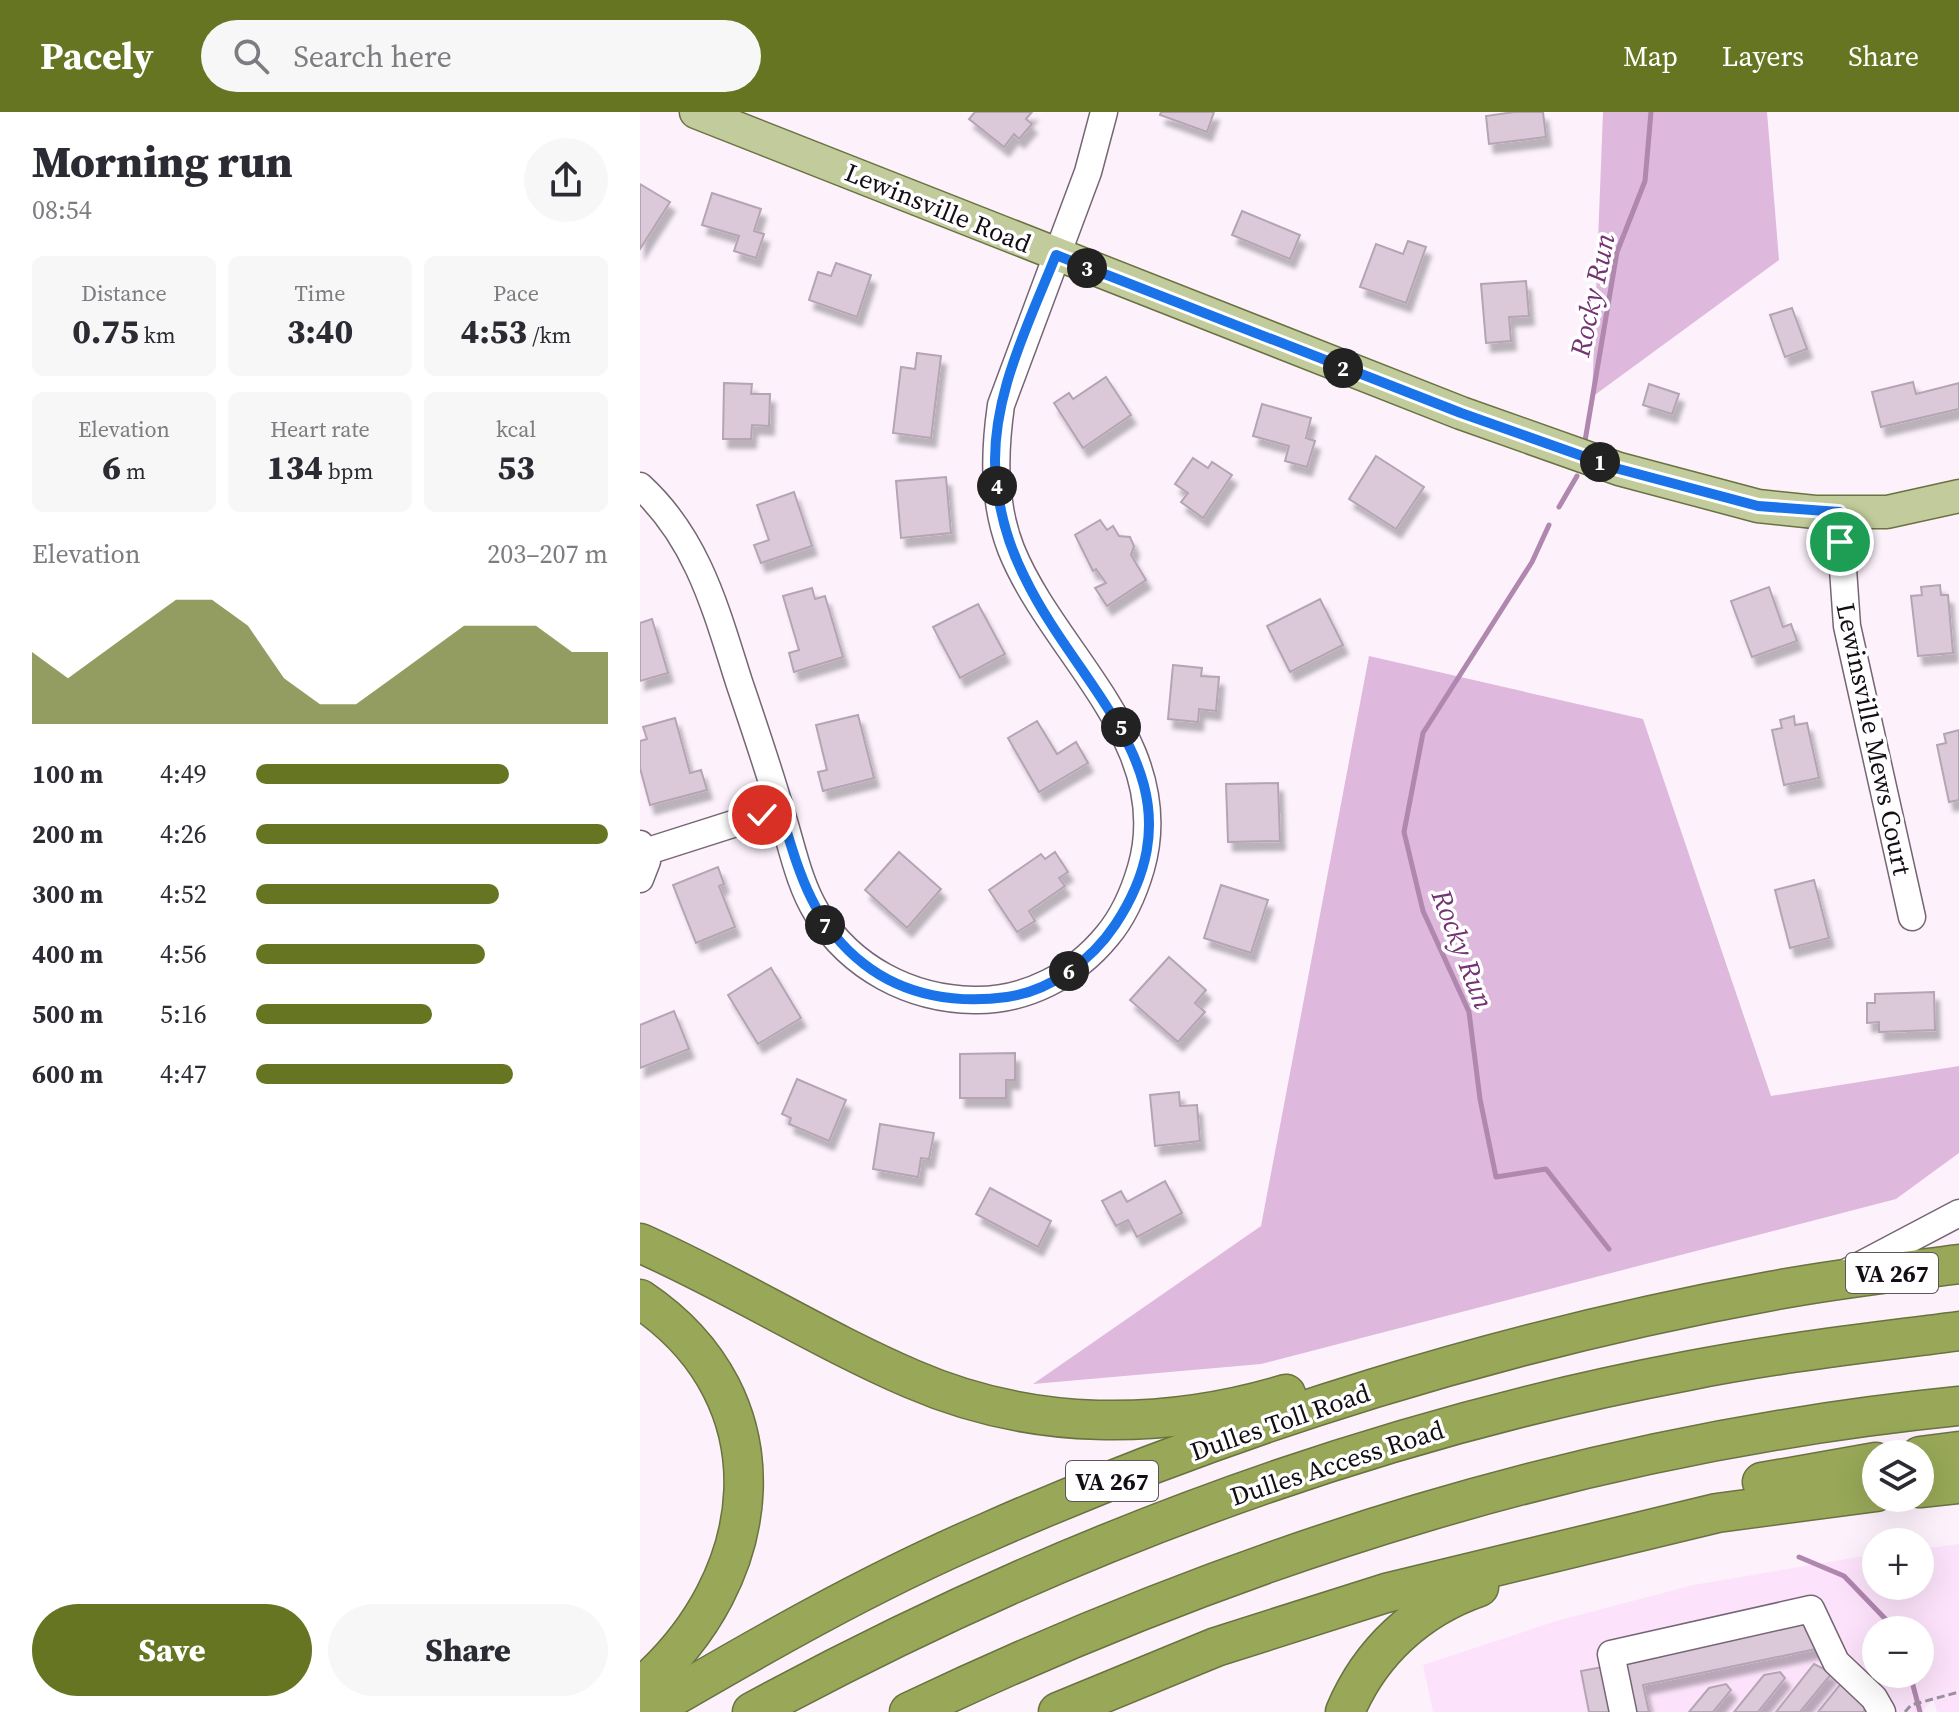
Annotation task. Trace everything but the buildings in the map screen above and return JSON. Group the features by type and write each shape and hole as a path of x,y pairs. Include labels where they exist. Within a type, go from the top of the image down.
{"highway":[{"path":"640,1243 913,1380 1005,1408 1080,1421 1126,1423 1181,1418 1249,1405 1439,1349 1609,1325"},
{"path":"1824,1282 1959,1245"},
{"name":"Dulles Toll Road","path":"647,1712 823,1611 1030,1514 1297,1415 1609,1325 1824,1282 1959,1264"},
{"path":"1824,1282 1959,1273"},
{"path":"640,1299 685,1336 716,1378 733,1414 745,1466 739,1533 711,1608 682,1646 640,1688"},
{"name":"Dulles Access Road","path":"752,1712 905,1633 1059,1563 1167,1519 1356,1455 1551,1401 1684,1371 1959,1331"},
{"path":"909,1712 1044,1648 1142,1608 1306,1547 1438,1507 1558,1475 1695,1445 1825,1421 1959,1406"},
{"path":"1934,1454 1959,1451"},
{"path":"1934,1488 1959,1484"},
{"path":"1058,1712 1281,1624 1407,1569 1504,1539 1684,1496 1862,1486"},
{"path":"1281,1624 1386,1593 1630,1532 1862,1487"},
{"path":"1934,1492 1959,1494"},
{"path":"1345,1712 1374,1662 1420,1617 1472,1590 1630,1532"}],"main road":[{"name":"Lewinsville Road","path":"696,112 1461,413 1619,469 1758,506 1887,512 1959,496"}],"street":[{"path":"640,486 673,522 707,583 804,887 832,935 874,972 925,994 983,1000 1042,986 1088,956 1124,911 1145,857 1148,830 1140,769 1113,713 1026,581 1010,546 996,478 1001,405 1088,172 1104,112"},
{"name":"Lewinsville Mews Court","path":"1839,512 1847,626 1912,917"},
{"path":"640,879 645,872 642,848 780,809"},
{"path":"1824,1282 1959,1213"},
{"path":"1623,1712 1611,1654 1811,1609 1836,1662 1874,1698 1882,1712"}],"path":[{"path":"1905,1712 1911,1705 1959,1692"}],"shaded area":[{"path":"1603,112 1767,112 1779,260 1592,397"},
{"path":"1369,656 1643,719 1771,1096 1959,1066 1959,1153 1896,1199 1261,1364 1033,1384 1261,1226"},
{"path":"1959,1544 1959,1712 1937,1712 1933,1699 1922,1712 1433,1712 1423,1665 1556,1621 1693,1585 1862,1556 1862,1600 1934,1600 1934,1547"}],"waterway":[{"name":"Rocky Run","path":"1585,441 1617,252 1645,181 1651,112"},
{"name":"Rocky Run","path":"1559,507 1577,476"},
{"name":"Rocky Run","path":"1549,525 1532,562 1423,733 1404,832 1423,911 1469,1012 1480,1099 1496,1177 1546,1169 1609,1249"},
{"name":"Rocky Run","path":"1799,1557 1844,1576 1883,1616"},
{"name":"Rocky Run","path":"1914,1688 1920,1712"}],"route":[{"path":"762,815 780,809 804,887 832,935 874,972 900,986 925,994 955,1000 983,1000 1014,996 1042,986 1067,973 1088,956 1124,911 1145,857 1148,830 1140,769 1129,740 1113,713 1026,581 1010,546 996,478 995,442 1001,405 1056,255 1461,413 1619,469 1758,506 1839,512 1840,542"}]}
